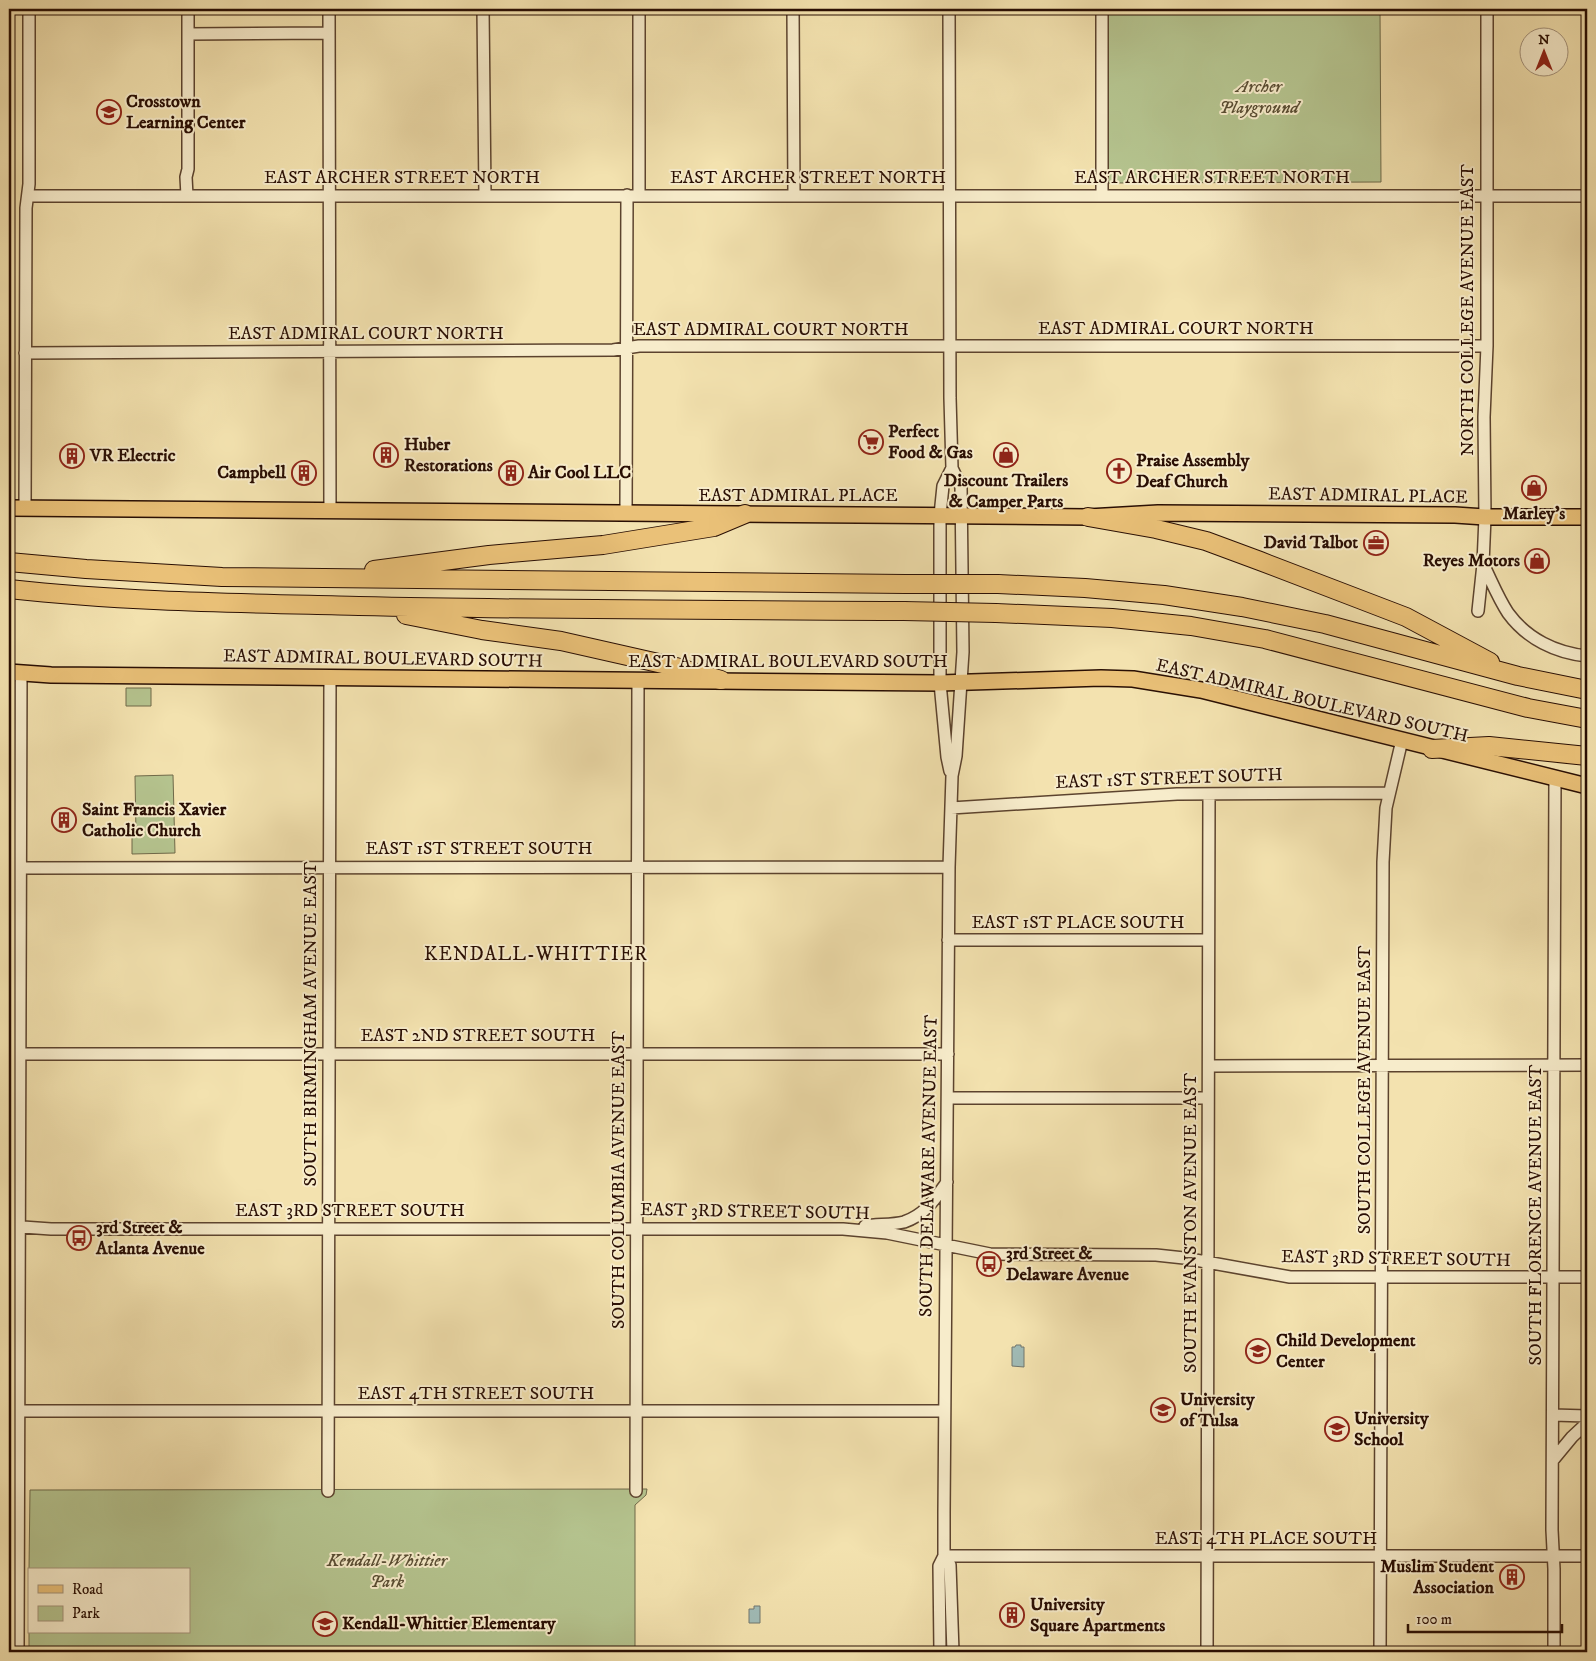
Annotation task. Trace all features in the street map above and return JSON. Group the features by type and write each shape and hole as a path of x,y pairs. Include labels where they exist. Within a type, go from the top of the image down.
{"highway":[{"path":"306,578 489,555 603,545 714,528 745,514"},
{"path":"1088,517 1156,529 1206,541 1406,618 1518,676"},
{"path":"9,562 155,574 306,578 998,584 1085,588 1154,594 1242,607 1325,624 1518,676 1587,690"},
{"path":"9,589 183,603 904,611 1112,618 1191,626 1265,639 1528,708 1587,719"},
{"path":"359,606 482,630 561,641 676,667 721,680"},
{"path":"1432,748 1488,746 1587,756"}],"main road":[{"name":"EAST ADMIRAL PLACE","path":"9,508 1088,517 1179,512 1587,517"},
{"name":"EAST ADMIRAL BOULEVARD SOUTH","path":"15,672 51,675 940,683 1101,678 1133,679 1168,684 1239,699 1555,778"},
{"path":"1555,778 1587,786"}],"street":[{"path":"25,508 29,9"},
{"path":"187,196 188,9"},
{"path":"329,9 330,511"},
{"path":"483,9 485,196"},
{"path":"626,513 626,348 639,9"},
{"path":"794,9 794,196"},
{"path":"950,9 952,468"},
{"path":"1102,9 1102,196"},
{"name":"NORTH COLLEGE AVENUE EAST","path":"1478,611 1485,517 1487,9"},
{"path":"188,34 329,33"},
{"name":"EAST ARCHER STREET NORTH","path":"28,196 1587,196"},
{"name":"EAST ADMIRAL COURT NORTH","path":"25,353 613,350 639,346 1487,346"},
{"name":"SOUTH DELAWARE AVENUE EAST","path":"952,468 943,486 940,515 940,683 947,757 952,776"},
{"name":"SOUTH DELAWARE AVENUE EAST","path":"940,1652 939,1566 944,1556 949,867 952,776 956,756 963,652 963,516 961,487 952,468"},
{"path":"1483,564 1508,612 1522,629 1550,648 1575,655 1587,656"},
{"path":"15,672 13,1559 18,1652"},
{"name":"SOUTH BIRMINGHAM AVENUE EAST","path":"328,1491 330,677"},
{"name":"SOUTH COLUMBIA AVENUE EAST","path":"636,1491 638,680"},
{"name":"SOUTH COLLEGE AVENUE EAST","path":"1380,1652 1383,862 1389,793 1402,740"},
{"name":"SOUTH FLORENCE AVENUE EAST","path":"1554,1652 1552,1460 1555,778"},
{"name":"EAST 1ST STREET SOUTH","path":"951,808 1143,796 1389,793"},
{"name":"SOUTH EVANSTON AVENUE EAST","path":"1207,1652 1209,794"},
{"name":"EAST 1ST STREET SOUTH","path":"14,868 949,867"},
{"name":"EAST 1ST PLACE SOUTH","path":"948,940 1208,940"},
{"name":"EAST 2ND STREET SOUTH","path":"14,1054 948,1054"},
{"path":"1209,1066 1587,1065"},
{"path":"948,1098 1208,1098"},
{"path":"843,1228 903,1222 918,1215 932,1204 947,1182"},
{"name":"EAST 3RD STREET SOUTH","path":"14,1226 51,1229 843,1228 887,1233 996,1255 1156,1255 1208,1262 1290,1278 1587,1277"},
{"name":"EAST 4TH STREET SOUTH","path":"14,1411 944,1411"},
{"path":"1553,1415 1587,1416"},
{"path":"1552,1460 1587,1423"},
{"name":"SOUTH DELAWARE AVENUE EAST","path":"944,1556 950,1565 953,1652"},
{"name":"EAST 4TH PLACE SOUTH","path":"944,1556 1587,1556"}],"green space":[{"name":"Archer Playground","path":"1380,10 1381,182 1108,183 1108,14"},
{"path":"126,688 151,688 151,706 126,706"},
{"path":"173,775 175,853 132,854 132,835 136,835 135,776"},
{"name":"Kendall-Whittier Park","path":"647,1489 646,1495 635,1505 635,1652 29,1652 29,1634 190,1634 190,1568 29,1568 30,1490"}],"water":[{"path":"1016,1345 1024,1347 1024,1367 1012,1366 1012,1347"},
{"path":"754,1606 760,1606 760,1623 749,1623 749,1609 754,1609"}],"place":[{"name":"Crosstown Learning Center","path":"109,112"},
{"name":"Perfect Food & Gas","path":"871,442"},
{"name":"Huber Restorations","path":"386,455"},
{"name":"Discount Trailers & Camper Parts","path":"1006,455"},
{"name":"VR Electric","path":"72,456"},
{"name":"Praise Assembly Deaf Church","path":"1119,471"},
{"name":"Campbell","path":"304,473"},
{"name":"Air Cool LLC","path":"511,473"},
{"name":"Marley's","path":"1534,488"},
{"name":"David Talbot","path":"1376,543"},
{"name":"Reyes Motors","path":"1537,561"},
{"name":"Saint Francis Xavier Catholic Church","path":"64,820"},
{"name":"3rd Street & Atlanta Avenue","path":"79,1238"},
{"name":"3rd Street & Delaware Avenue","path":"989,1264"},
{"name":"Child Development Center","path":"1258,1351"},
{"name":"University of Tulsa","path":"1163,1410"},
{"name":"University School","path":"1337,1429"},
{"name":"Muslim Student Association","path":"1512,1577"},
{"name":"University Square Apartments","path":"1012,1615"},
{"name":"Kendall-Whittier Elementary","path":"325,1624"}],"district":[{"name":"KENDALL-WHITTIER","path":"536,954"}]}
